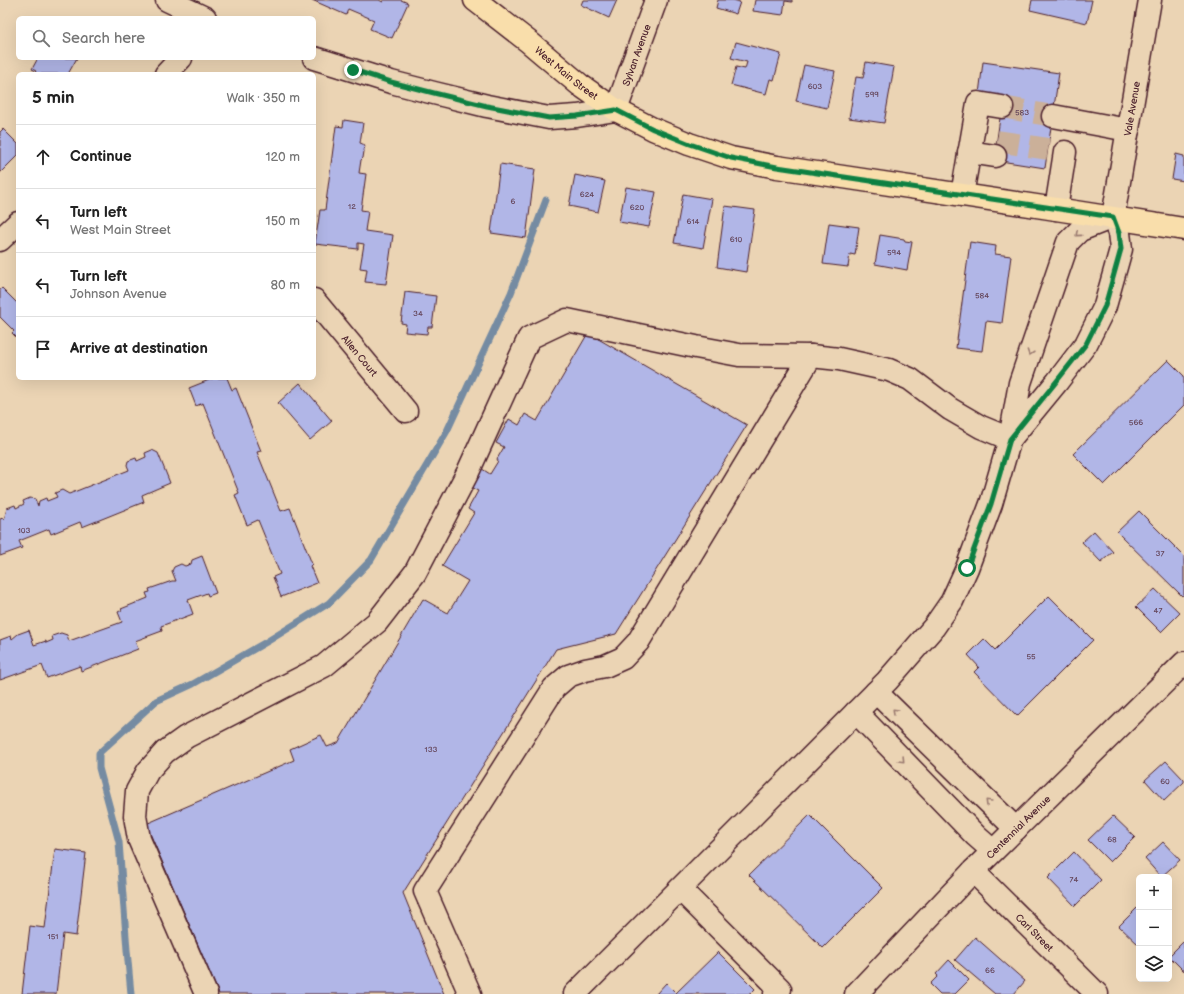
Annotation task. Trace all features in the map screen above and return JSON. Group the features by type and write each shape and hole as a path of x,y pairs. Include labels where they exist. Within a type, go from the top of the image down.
{"main road":[{"name":"West Main Street","path":"475,0 529,42 580,85 616,110 653,129 731,158 777,167 1056,208 1184,229"}],"street":[{"path":"167,0 201,16"},
{"name":"Sylvan Avenue","path":"616,110 656,0"},
{"name":"Vale Avenue","path":"1113,217 1150,0"},
{"path":"316,59 391,82 434,93 506,110 549,118 577,116 616,110"},
{"path":"168,72 179,60"},
{"path":"962,195 978,103 1002,108"},
{"path":"1056,208 1055,158 1062,118 1128,130"},
{"path":"971,144 996,148"},
{"path":"575,994 887,681 934,627 952,601 967,568 991,504 1010,439 1020,383 1068,242 1080,230 1113,217 1119,233 1121,249 1105,306 1086,344 1010,439"},
{"path":"0,240 16,225"},
{"name":"Allen Court","path":"316,302 406,411"},
{"path":"206,994 139,839 136,816 137,791 148,771 164,752 186,737 324,666 377,622 419,566 468,472 529,338 567,320 696,348 739,354 811,356 839,359 889,370 910,379 950,409 981,427 1010,439"},
{"path":"470,994 425,891 554,688 568,676 585,670 605,666 622,658 638,642 811,356"},
{"name":"Centennial Avenue","path":"856,994 973,871 1184,663"},
{"path":"876,692 1016,829"},
{"path":"856,712 976,836 993,851"},
{"name":"Carl Street","path":"973,871 1097,994"},
{"path":"680,889 780,989 775,994"}],"building":[{"path":"312,0 379,0 383,2 383,0 401,0 408,3 392,38 370,29 374,20 348,9 346,15"},
{"path":"583,0 617,0 609,18 581,5"},
{"path":"718,0 733,0 740,2 736,14 716,8"},
{"path":"755,0 792,0 792,2 785,1 783,15 753,11"},
{"path":"1032,0 1092,0 1087,23 1030,10"},
{"path":"736,42 781,54 774,80 770,79 766,94 731,85 736,67 745,69 747,62 731,58"},
{"path":"37,60 76,60 69,72 35,72 32,69"},
{"path":"866,62 894,67 884,123 849,118 856,77 863,78"},
{"path":"983,62 1059,73 1045,168 994,160 1003,97 979,94"},
{"path":"804,65 835,71 827,108 796,101"},
{"path":"344,120 363,123 360,143 365,145 359,173 366,174 361,210 368,211 365,231 393,235 386,284 365,282 367,269 360,268 364,244 358,243 358,249 316,244 320,210 325,210 336,126 343,127"},
{"path":"3,129 16,142 16,157 0,173 0,132"},
{"path":"1176,154 1184,156 1184,181 1172,179"},
{"path":"500,164 535,169 526,238 491,233"},
{"path":"575,175 605,181 598,212 569,206"},
{"path":"626,187 656,192 649,227 619,222"},
{"path":"683,194 712,199 703,248 674,243"},
{"path":"725,206 755,210 746,272 717,267"},
{"path":"829,223 859,227 855,255 850,254 848,267 823,264"},
{"path":"880,235 904,239 905,241 912,242 907,270 875,264"},
{"path":"970,242 996,246 995,254 1011,256 1002,323 986,321 982,351 956,348"},
{"path":"2,288 16,302 16,337 12,333 14,331 0,317 0,290"},
{"path":"405,292 436,296 432,327 428,327 427,334 405,332 406,324 401,323"},
{"path":"588,333 747,425 616,634 556,649 403,893 444,994 219,994 146,824 294,760 290,749 321,735 327,747 338,743 423,599 448,613 468,581 442,566 474,513 468,509 478,491 468,486 479,467 490,474 498,461 497,459 504,447 496,443 509,419 519,425 525,414 537,421"},
{"path":"1168,360 1184,376 1184,405 1104,485 1073,454"},
{"path":"209,380 228,380 232,390 236,388 261,451 257,452 281,511 290,508 312,564 310,566 317,583 281,597 273,577 280,574 258,520 247,525 235,495 239,493 203,403 196,406 189,388"},
{"path":"300,383 332,421 310,440 278,403"},
{"path":"152,450 158,453 170,483 142,495 144,502 82,527 80,522 51,534 49,529 19,541 22,548 0,556 0,519 3,518 4,520 7,508 15,505 16,508 24,504 23,501 30,498 35,499 38,506 39,501 46,498 47,501 57,497 55,493 62,490 69,494 129,470 127,465 128,461 136,458 137,461 146,457 145,453"},
{"path":"1139,511 1184,556 1184,594 1182,596 1117,532"},
{"path":"1094,531 1113,552 1101,562 1082,542"},
{"path":"202,556 216,593 208,596 207,593 188,600 193,614 161,626 162,631 135,641 138,649 81,671 80,666 47,678 42,665 0,680 0,640 11,636 12,639 18,634 29,630 34,645 53,640 52,636 61,633 67,635 69,641 122,622 118,612 122,610 121,609 148,598 146,593 150,592 149,589 176,581 172,571 174,567 181,564 185,566 191,564 192,560"},
{"path":"1155,589 1180,613 1161,632 1136,607"},
{"path":"1049,596 1093,640 1017,716 974,672 979,667 968,655 984,639 995,650"},
{"path":"1166,761 1184,780 1184,782 1164,801 1145,780"},
{"path":"810,815 883,888 823,948 749,875"},
{"path":"1113,816 1135,837 1110,862 1088,840"},
{"path":"1163,842 1180,860 1164,874 1158,874 1145,859"},
{"path":"55,849 86,853 76,936 63,934 56,994 22,994 30,926 45,928"},
{"path":"1074,852 1101,880 1075,906 1048,878"},
{"path":"1136,909 1136,942 1119,926"},
{"path":"975,937 1025,981 1014,994 995,994 955,960"},
{"path":"1184,941 1184,971 1172,959 1172,953"},
{"path":"718,952 755,989 750,994 656,994 666,983 676,993"},
{"path":"949,960 969,980 955,994 940,994 930,984 938,976 936,974"}],"waterway":[{"path":"131,994 119,842 99,768 99,753 156,701 193,684 268,641 329,603 371,560 447,431 511,293 546,200"}],"tunnel":[{"path":"1002,107 1053,116"},
{"path":"997,141 1048,149"}],"route":[{"path":"353,70 391,82 487,106 549,118 577,116 616,110 653,129 690,144 731,158 777,167 1113,217 1119,233 1121,249 1105,306 1086,344 1010,439 991,504 967,568"}]}
